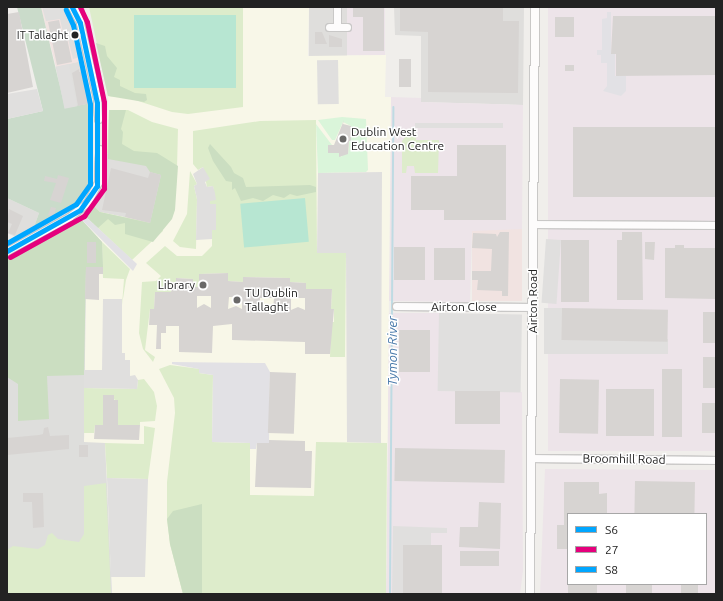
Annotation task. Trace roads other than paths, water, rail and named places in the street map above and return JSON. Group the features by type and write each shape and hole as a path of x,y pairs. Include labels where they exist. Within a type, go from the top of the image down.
{"street":[{"path":"72,7 80,22"},
{"path":"79,7 80,22 96,92 98,119"},
{"path":"337,7 337,27"},
{"name":"Airton Road","path":"530,594 535,7"},
{"path":"329,27 347,27"},
{"path":"7,251 69,217 87,203 98,182 98,149"},
{"path":"534,224 716,225"},
{"name":"Airton Close","path":"396,306 533,307"},
{"name":"Broomhill Road","path":"532,458 716,460"}],"waterway":[{"name":"Tymon River","path":"390,594 393,107"}],"place":[{"name":"IT Tallaght","path":"75,35"},
{"name":"Dublin West Education Centre","path":"343,139"},
{"name":"Library","path":"203,285"},
{"name":"TU Dublin Tallaght","path":"237,300"}]}
